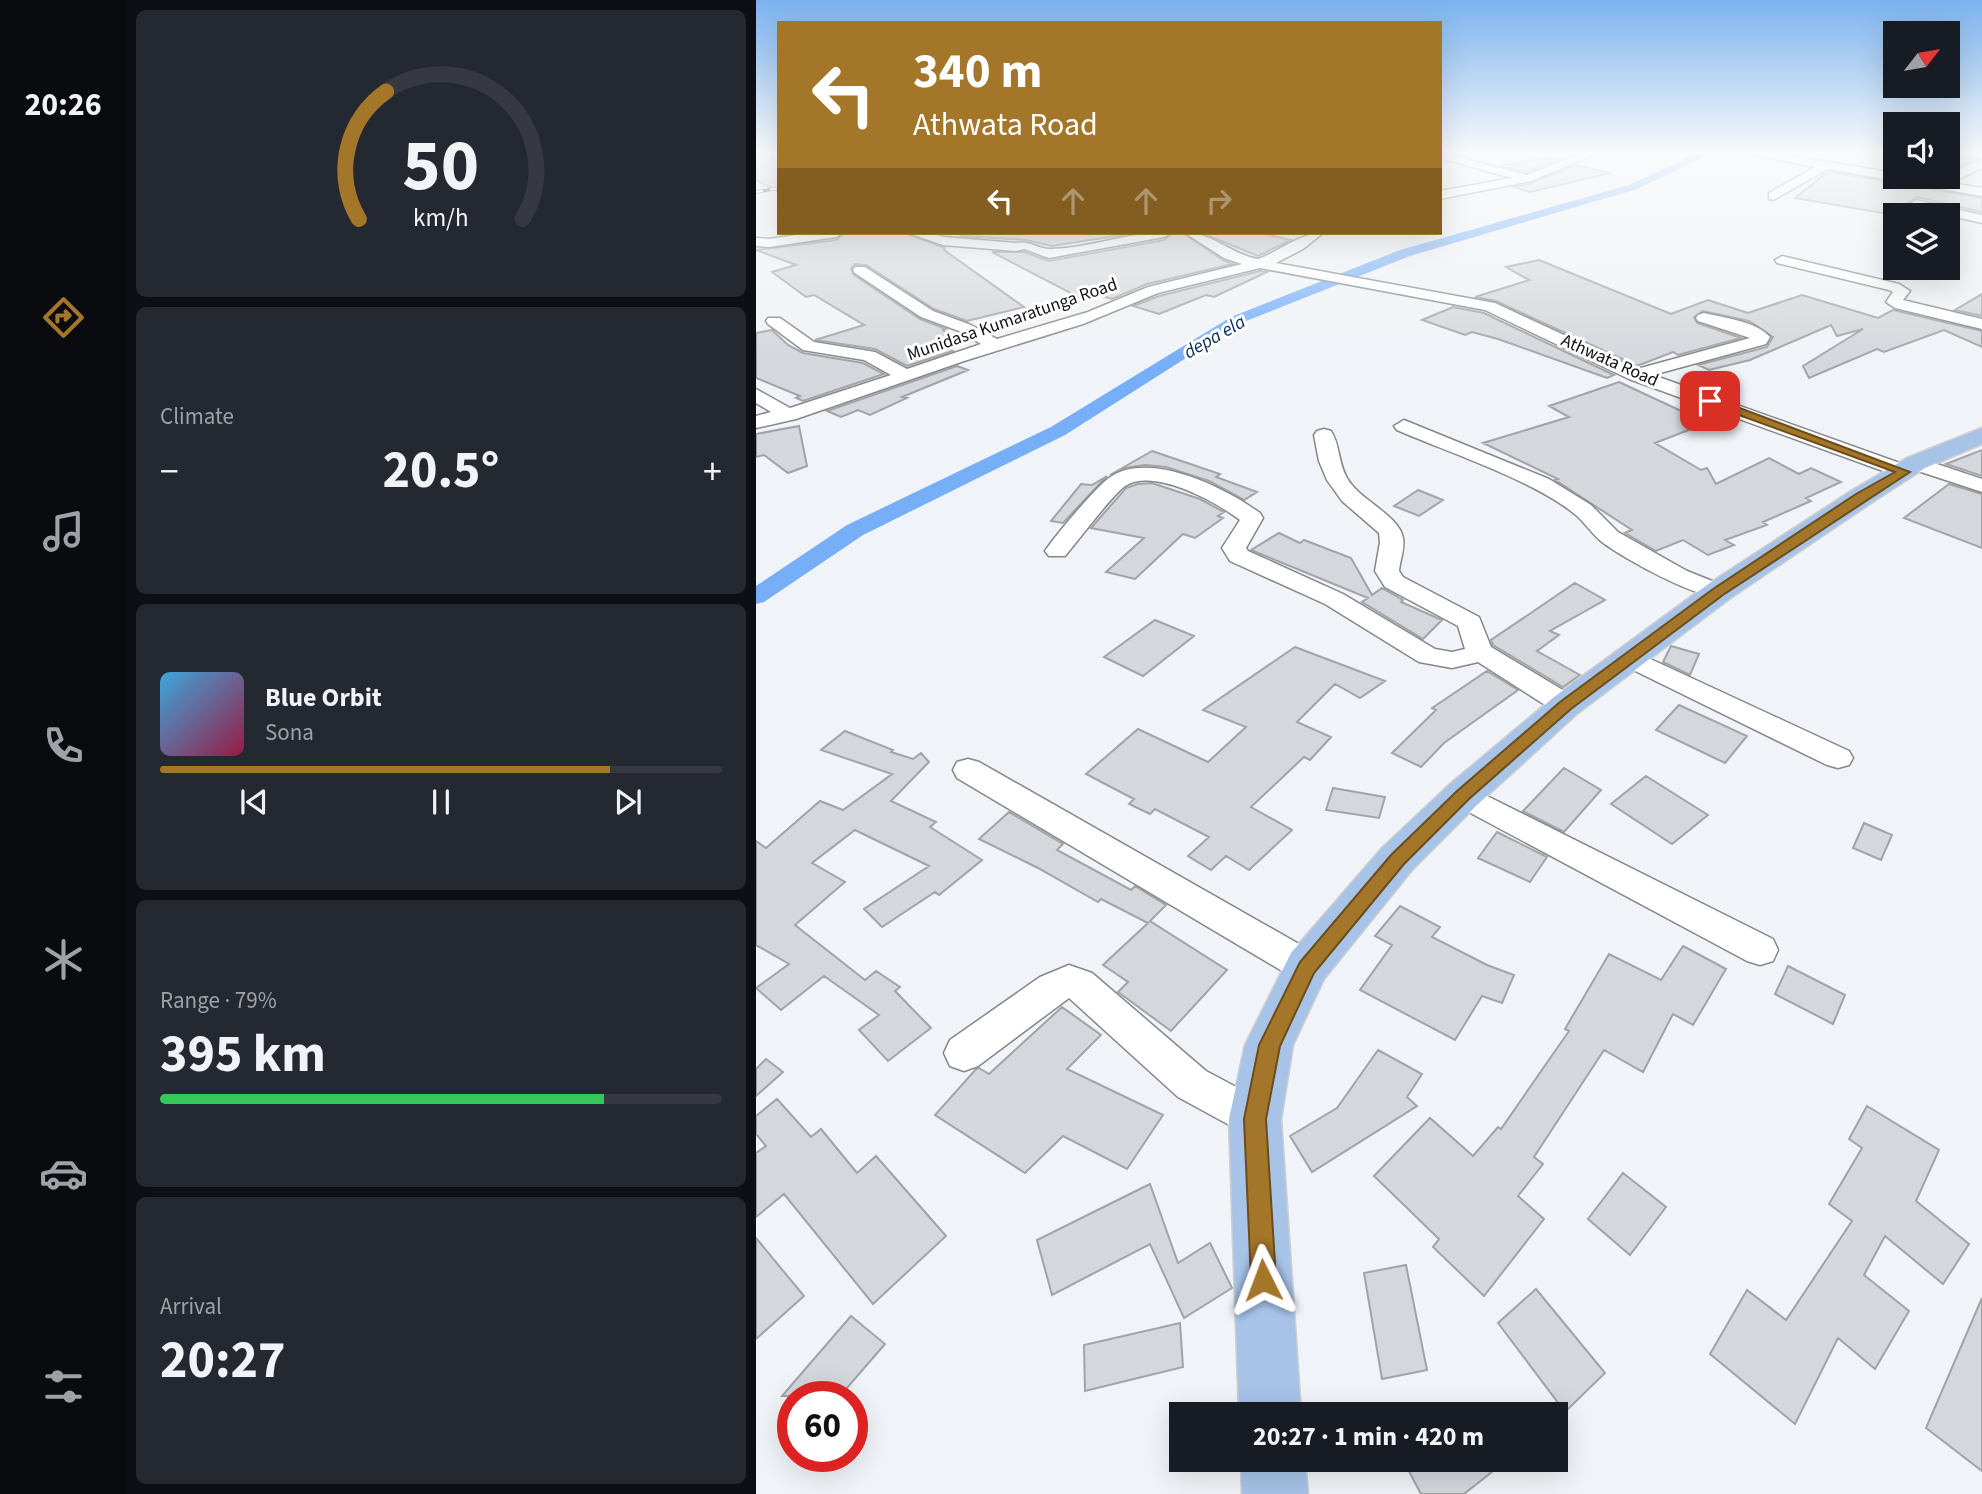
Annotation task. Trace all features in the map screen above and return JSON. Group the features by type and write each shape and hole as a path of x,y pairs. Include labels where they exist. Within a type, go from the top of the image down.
{"main road":[{"path":"1269,1402 1255,1119 1269,1045 1307,967 1397,859 1463,795 1566,705 1718,592 1861,497 1910,468 1982,435"},
{"path":"1274,1472 1275,1494"}],"street":[{"path":"756,242 769,243 823,235"},
{"path":"922,235 943,241 1016,247 1025,245"},
{"path":"1009,235 1025,245 1049,254 1153,235"},
{"name":"Athwata Road","path":"1195,235 1229,255 1261,264 1489,306 1635,375 1910,468 1982,486"},
{"name":"Munidasa Kumaratunga Road","path":"756,422 789,415 995,345 1095,315 1152,291 1261,264 1302,245 1313,235"},
{"path":"1782,260 1894,287 1902,291 1894,302 1901,306 1982,324"},
{"path":"860,270 927,314 965,328 995,345"},
{"path":"1635,375 1760,340 1762,337 1742,328 1704,318"},
{"path":"774,321 810,346 869,356 905,375"},
{"path":"756,395 789,415"},
{"path":"1404,426 1541,484 1583,510 1610,537 1678,576 1718,592"},
{"path":"1324,435 1333,475 1346,494 1391,533 1387,571 1394,582 1470,622 1479,650 1566,705"},
{"path":"1057,551 1117,482 1130,477 1154,474 1192,485 1249,515 1251,520 1234,548 1238,556 1334,599 1428,656 1464,659 1479,650"},
{"path":"1631,658 1838,758"},
{"path":"968,770 1307,967"},
{"path":"1463,795 1760,950"},
{"path":"964,1053 1053,988 1069,981 1079,984 1192,1084 1255,1119"}],"building":[{"path":"842,235 910,235 945,248 944,250 1024,307 967,321 934,309 866,265 855,264 851,269 854,275 920,319 946,329 943,330 960,343 946,347 953,351 907,366 875,349 815,340 864,325 814,295 806,297 772,272 796,265 756,250 836,240"},
{"path":"960,235 1122,235 1052,246 1026,240"},
{"path":"1170,235 1186,235 1233,264 1147,284 1112,299 1099,295 1084,300 992,252 1024,252 1049,261 1164,240"},
{"path":"1207,235 1269,235 1291,240 1258,256"},
{"path":"1539,260 1671,314 1708,300 1748,313 1802,295 1878,318 1893,310 1982,331 1982,347 1944,330 1884,352 1877,349 1809,378 1803,366 1863,329 1837,336 1831,325 1750,360 1709,370 1698,365 1767,347 1773,337 1749,321 1703,311 1694,317 1697,323 1741,338 1678,355 1673,352 1637,366 1496,301 1475,297 1529,280 1506,267"},
{"path":"1260,271 1267,272 1214,297 1206,295 1159,314 1133,306 1159,296"},
{"path":"1982,294 1982,316 1955,310"},
{"path":"1453,307 1484,313 1614,375 1607,378 1498,339 1472,332 1465,335 1422,320"},
{"path":"772,330 788,345 803,353 863,363 884,374 803,401 796,398 800,396 756,378 756,333"},
{"path":"957,366 968,370 902,397 907,398 870,415 858,410 841,417 827,411"},
{"path":"1619,382 1707,423 1655,443 1701,470 1707,468 1716,484 1769,458 1799,474 1811,468 1841,482 1806,498 1811,501 1763,522 1767,525 1725,540 1734,545 1708,555 1683,540 1656,551 1625,533 1632,530 1555,480 1558,479 1483,443 1569,417 1549,406"},
{"path":"799,426 807,466 788,473 764,455 756,457 756,434"},
{"path":"1982,450 1982,476 1946,464"},
{"path":"1152,451 1220,474 1216,477 1257,492 1244,500 1209,481 1166,467 1145,465 1125,468 1110,475"},
{"path":"1107,476 1063,523 1051,521 1081,484 1092,485"},
{"path":"1152,483 1200,499 1224,512 1218,516 1223,518 1195,538 1183,534 1135,579 1106,572 1144,538 1091,528 1126,488"},
{"path":"1949,484 1982,494 1982,548 1904,518"},
{"path":"1418,490 1443,500 1419,516 1394,506"},
{"path":"1279,533 1300,543 1304,540 1351,558 1372,595 1382,588 1403,600 1401,602 1442,620 1423,639 1362,602 1368,598 1251,550"},
{"path":"1575,583 1605,600 1550,631 1559,635 1537,651 1580,675 1563,687 1493,645 1491,640"},
{"path":"1155,620 1194,636 1143,676 1104,657"},
{"path":"1671,646 1699,654 1690,675 1663,662"},
{"path":"1295,647 1385,681 1360,698 1335,684 1297,722 1331,737 1310,760 1304,757 1251,807 1292,830 1249,870 1226,856 1211,870 1188,856 1209,837 1155,809 1150,814 1129,804 1134,799 1086,774 1138,729 1208,762 1246,727 1203,710"},
{"path":"1487,671 1518,690 1444,743 1421,767 1392,753 1436,710 1432,708"},
{"path":"1679,705 1747,736 1725,763 1656,730"},
{"path":"845,731 913,759 921,753 929,762 891,801 936,822 930,827 982,860 939,895 935,892 882,927 864,909 929,866 855,830 812,863 845,882 795,925 865,980 876,971 900,987 895,991 931,1028 888,1061 859,1030 879,1015 824,976 781,1010 756,988 789,964 756,945 756,841 766,848 820,801 843,810 892,774 821,750"},
{"path":"1564,768 1601,790 1564,832 1523,811"},
{"path":"1646,776 1708,815 1672,844 1611,804"},
{"path":"1333,788 1385,797 1379,818 1326,810"},
{"path":"1009,812 1063,844 1057,850 1131,890 1135,886 1166,905 1150,921 1227,970 1171,1031 1118,992 1128,982 1103,965 1148,923 1101,899 1098,902 979,839"},
{"path":"1864,823 1892,835 1881,860 1853,848"},
{"path":"1497,832 1547,857 1530,882 1478,858"},
{"path":"1400,906 1440,927 1432,937 1487,965 1514,975 1502,1003 1482,996 1455,1040 1360,990 1392,945 1375,936"},
{"path":"1683,946 1726,969 1693,1025 1673,1014 1643,1072 1604,1050 1534,1157 1543,1164 1518,1196 1544,1219 1484,1296 1433,1247 1439,1239 1374,1176 1430,1118 1473,1156 1498,1127 1501,1129 1569,1031 1565,1029 1609,954 1661,980"},
{"path":"1788,966 1845,995 1833,1024 1775,994"},
{"path":"1062,1007 1101,1035 1067,1069 1163,1115 1127,1169 1063,1136 1025,1173 935,1115 976,1069 989,1074"},
{"path":"1378,1050 1422,1074 1407,1097 1417,1106 1312,1172 1290,1136 1337,1108"},
{"path":"766,1059 783,1072 756,1096 756,1069"},
{"path":"777,1099 811,1137 821,1129 857,1173 876,1156 946,1236 873,1304 784,1194 756,1217 756,1153 766,1146 756,1134 756,1116"},
{"path":"1867,1106 1939,1150 1916,1201 1969,1244 1943,1284 1885,1236 1864,1275 1909,1311 1875,1369 1838,1338 1795,1424 1710,1354 1747,1290 1786,1320 1852,1221 1829,1204 1862,1148 1849,1139"},
{"path":"1623,1173 1666,1207 1630,1255 1588,1219"},
{"path":"1150,1184 1178,1263 1210,1243 1232,1288 1184,1318 1150,1244 1052,1295 1037,1240"},
{"path":"756,1238 804,1296 756,1339"},
{"path":"1406,1265 1427,1370 1382,1379 1364,1273"},
{"path":"1536,1289 1605,1373 1568,1409 1568,1402 1557,1402 1498,1323"},
{"path":"1982,1298 1982,1471 1926,1428"},
{"path":"851,1316 885,1344 853,1381 795,1381"},
{"path":"1180,1323 1183,1367 1085,1391 1084,1345"},
{"path":"1409,1472 1492,1472 1464,1494 1421,1494"}],"waterway":[{"name":"depa ela","path":"756,597 855,530 1058,431 1236,320 1405,253 1513,222"}],"route":[{"path":"1263,1280 1255,1119 1269,1045 1307,967 1397,859 1463,795 1566,705 1718,592 1861,497 1904,472 1710,401"}]}
